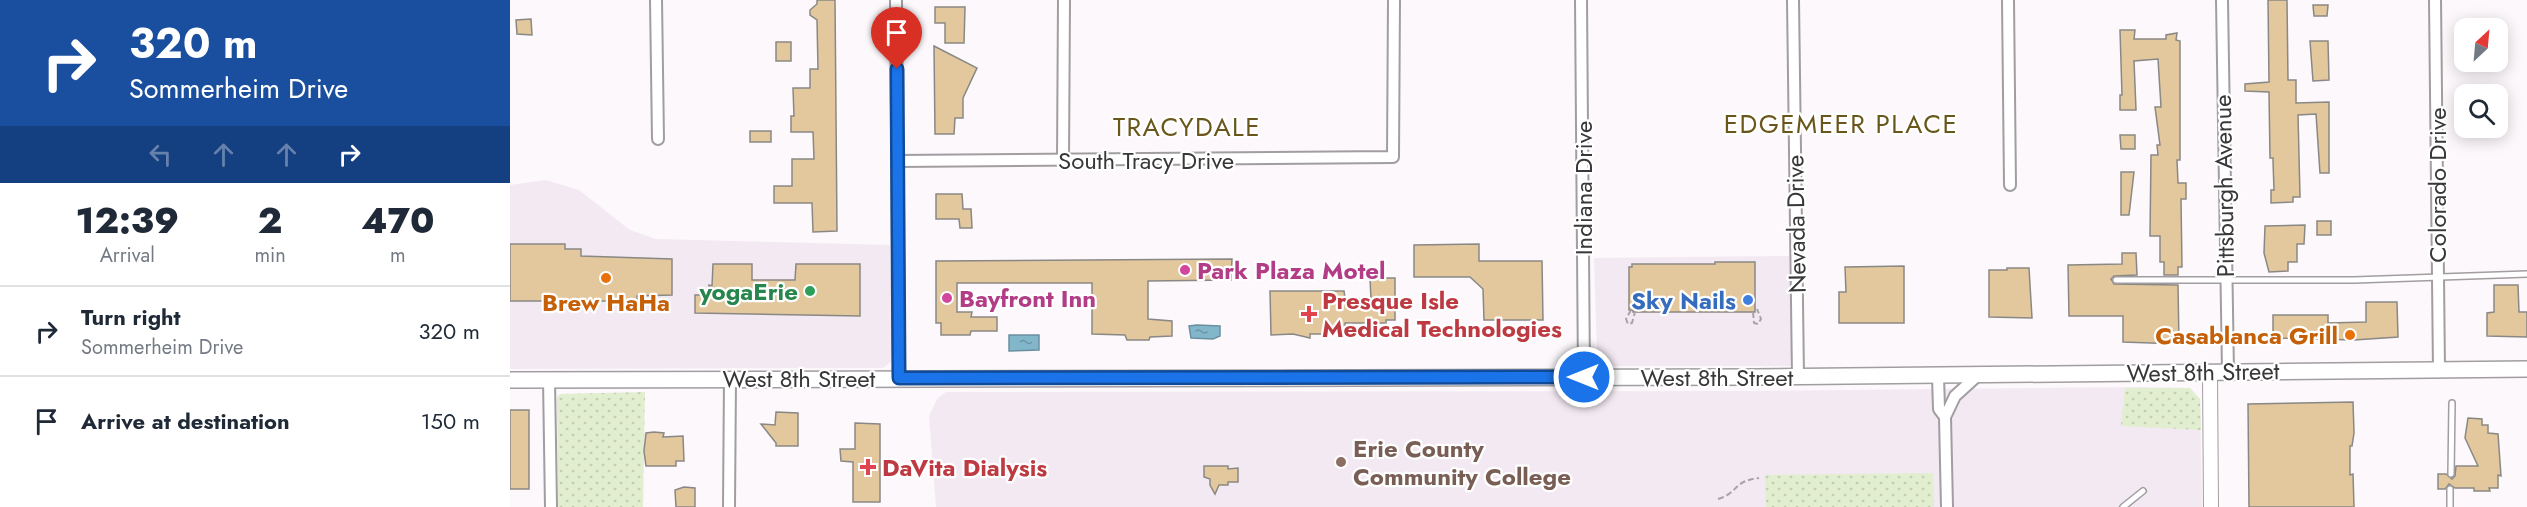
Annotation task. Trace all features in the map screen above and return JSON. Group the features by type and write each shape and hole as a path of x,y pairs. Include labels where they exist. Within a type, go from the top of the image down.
{"main road":[{"name":"West 8th Street","path":"510,380 1798,377 2527,369"}],"street":[{"path":"656,0 658,139"},
{"path":"896,0 899,378"},
{"path":"1062,160 1064,0"},
{"name":"South Tracy Drive","path":"898,161 1393,157 1394,0"},
{"name":"Indiana Drive","path":"1581,0 1584,377"},
{"name":"Nevada Drive","path":"1792,0 1798,377"},
{"path":"2008,0 2010,185"},
{"name":"Pittsburgh Avenue","path":"2222,0 2228,372"},
{"name":"Colorado Drive","path":"2435,0 2439,370"},
{"path":"2210,372 2211,507"},
{"path":"1947,507 1945,417 1955,396 1977,375"},
{"path":"1938,376 1939,409 1945,417"},
{"path":"729,507 730,378"},
{"path":"549,379 552,507"}],"lane":[{"path":"2116,280 2200,281 2226,278 2354,280 2527,274"},
{"path":"2451,474 2452,403"},
{"path":"2450,489 2450,507"},
{"path":"2123,507 2143,491"}],"path":[{"path":"1753,312 1754,323 1758,324 1761,319 1757,309"},
{"path":"1718,500 1728,496 1741,482 1759,478"}],"shaded area":[{"path":"546,180 579,190 630,230 656,239 890,245 891,362 883,368 510,369 510,185"},
{"path":"1789,256 1793,339 1790,366 1611,366 1597,354 1594,258"},
{"name":"Erie County Community College","path":"2190,388 2200,399 2202,507 936,507 929,416 937,399 946,392 1749,391"}],"green space":[{"path":"2125,388 2190,388 2200,399 2201,430 2121,426"},
{"path":"645,392 643,507 558,507 557,397 560,394"},
{"path":"1933,473 1934,507 1766,507 1765,475"}],"water":[{"path":"1189,326 1220,326 1220,336 1213,339 1191,338"},
{"path":"1009,335 1039,335 1039,350 1009,351"}],"building":[{"path":"817,0 835,0 837,231 813,232 812,203 774,203 774,186 792,186 792,159 814,159 813,132 791,132 791,116 794,116 793,88 810,88 810,69 818,69 817,20 810,15 810,10 817,4"},
{"path":"2268,0 2287,0 2288,80 2296,80 2296,103 2329,102 2329,173 2320,173 2316,114 2298,115 2300,197 2293,197 2293,202 2271,203 2271,190 2274,190 2273,158 2270,158 2269,92 2245,91 2245,84 2269,82"},
{"path":"2313,5 2328,5 2327,16 2314,16"},
{"path":"935,7 965,7 964,43 945,43 945,23 935,23"},
{"path":"531,19 532,35 517,34 516,20"},
{"path":"2120,30 2135,30 2134,39 2166,39 2166,35 2177,33 2176,40 2180,41 2180,160 2177,160 2178,183 2186,183 2186,199 2181,199 2182,267 2178,267 2178,275 2164,275 2164,262 2160,262 2160,236 2150,236 2151,155 2158,155 2157,145 2160,145 2155,107 2161,107 2158,59 2134,61 2136,110 2120,110 2120,95 2122,95"},
{"path":"2310,41 2328,41 2329,80 2313,81"},
{"path":"776,42 791,42 791,61 776,61"},
{"path":"934,46 977,68 963,98 963,118 955,118 954,134 935,134"},
{"path":"750,131 771,131 771,142 750,142"},
{"path":"2120,135 2135,135 2135,149 2121,149"},
{"path":"2121,172 2134,172 2129,215 2121,215"},
{"path":"936,194 962,194 963,209 971,209 972,228 960,228 959,219 936,219"},
{"path":"2317,221 2331,221 2331,235 2317,235"},
{"path":"2305,225 2304,244 2297,244 2297,262 2288,262 2288,271 2269,272 2264,253 2265,226"},
{"path":"510,244 565,244 565,249 581,249 581,256 672,259 672,295 637,296 637,301 510,301"},
{"path":"1479,244 1479,261 1542,261 1543,320 1484,320 1483,289 1470,277 1414,277 1414,245"},
{"path":"2122,253 2136,253 2137,275 2114,276 2111,279 2114,284 2178,285 2179,344 2123,342 2123,316 2069,316 2068,265 2122,264"},
{"path":"1232,259 1231,280 1148,281 1148,319 1172,321 1172,336 1150,337 1149,340 1127,340 1125,335 1092,334 1092,283 957,283 957,312 972,312 971,317 997,317 997,331 971,331 970,335 941,335 941,323 936,323 936,261"},
{"path":"1715,262 1755,262 1755,312 1633,312 1629,310 1629,267 1632,267 1632,264 1715,264"},
{"path":"713,264 752,264 752,280 795,280 796,264 860,264 860,316 695,313 695,295 709,295 709,285 712,286"},
{"path":"1904,266 1904,323 1839,323 1839,292 1846,292 1845,267"},
{"path":"2007,268 2029,268 2032,318 1989,317 1989,270 2007,270"},
{"path":"1370,278 1395,278 1395,320 1386,320 1386,323 1345,323 1345,334 1310,334 1310,338 1293,334 1271,335 1270,291 1344,291 1345,298 1371,299"},
{"path":"2494,285 2518,285 2519,312 2527,312 2527,337 2487,336 2487,313 2494,312"},
{"path":"2366,302 2397,302 2398,337 2354,340 2273,338 2273,315 2328,315 2328,323 2366,322"},
{"path":"2353,402 2354,433 2352,446 2350,446 2350,475 2353,474 2354,507 2249,507 2248,404"},
{"path":"510,410 529,410 529,489 510,489"},
{"path":"776,412 798,413 798,446 776,446 761,424 775,425"},
{"path":"2468,418 2482,419 2482,425 2488,425 2488,433 2498,434 2501,476 2498,475 2498,488 2489,488 2490,491 2474,491 2474,488 2455,488 2449,484 2445,489 2438,489 2438,474 2446,474 2452,479 2455,476 2456,466 2478,466 2465,438"},
{"path":"855,423 880,424 880,502 853,502 853,462 841,461 840,449 855,449"},
{"path":"646,433 664,433 663,437 683,436 684,461 676,461 676,466 646,466 644,451"},
{"path":"1204,466 1238,468 1238,482 1219,485 1215,494 1210,485 1210,479 1204,477"},
{"path":"684,487 695,488 695,507 676,507 675,490"}],"place":[{"name":"Park Plaza Motel","path":"1185,270"},
{"name":"Brew HaHa","path":"606,278"},
{"name":"yogaErie","path":"810,291"},
{"name":"Bayfront Inn","path":"947,298"},
{"name":"Sky Nails","path":"1748,300"},
{"name":"Presque Isle Medical Technologies","path":"1309,314"},
{"name":"Casablanca Grill","path":"2350,335"},
{"name":"Erie County Community College","path":"1341,462"},
{"name":"DaVita Dialysis","path":"868,467"}],"district":[{"name":"EDGEMEER PLACE","path":"1841,124"},
{"name":"TRACYDALE","path":"1187,127"}],"route":[{"path":"897,69 899,378 1584,377"}]}
